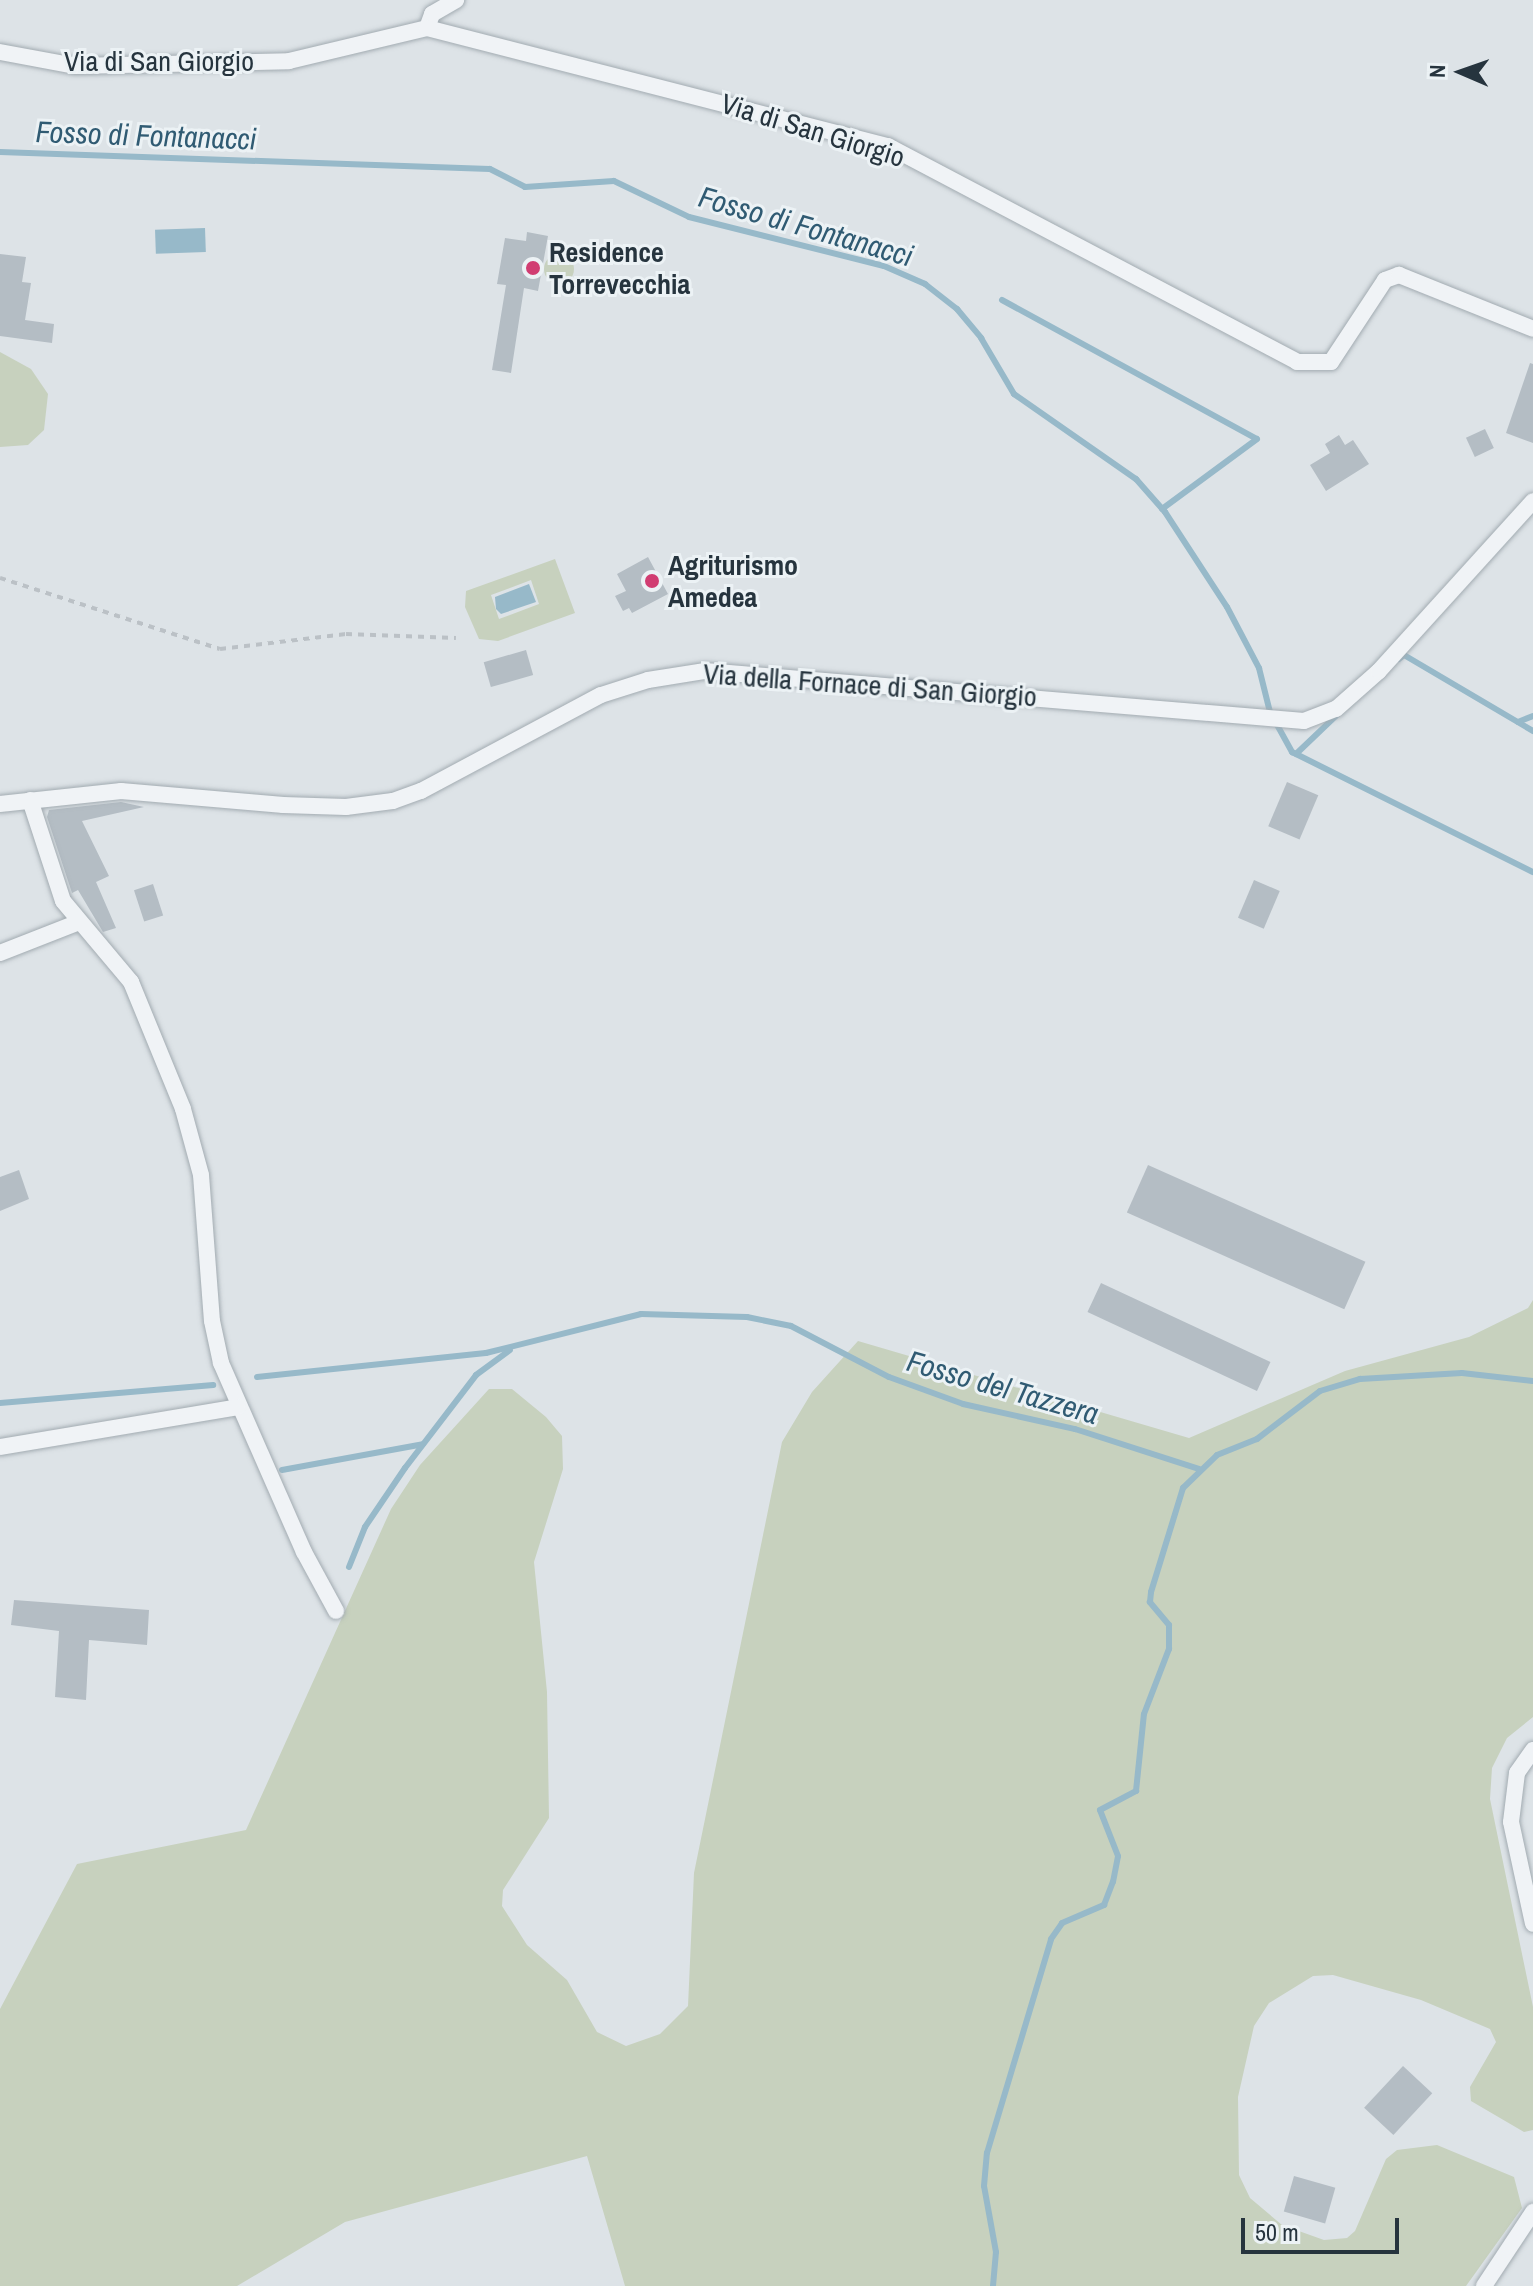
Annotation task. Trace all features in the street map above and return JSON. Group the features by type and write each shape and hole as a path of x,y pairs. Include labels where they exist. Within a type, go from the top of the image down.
{"street":[{"path":"427,28 432,14 456,0"},
{"name":"Via di San Giorgio","path":"0,52 75,66 289,61 427,28 888,146 1306,364 1323,365 1336,357 1391,276 1408,277 1533,329"},
{"name":"Via della Fornace di San Giorgio","path":"0,804 121,791 283,805 346,807 393,801 601,695 648,680 705,671 1304,721 1336,709 1370,679 1533,501"},
{"path":"30,800 55,883 79,922 131,982 190,1127 201,1175 215,1341 238,1407 336,1611"},
{"path":"0,953 79,922"},
{"path":"0,1447 238,1407"},
{"path":"1533,1750 1517,1773 1511,1822 1533,1924"},
{"path":"1484,2286 1533,2212"}],"path":[{"path":"0,578 220,649 346,634 456,638"}],"green space":[{"path":"559,254 570,258 574,269 570,280 559,284 548,280 544,269 548,258"},
{"path":"0,352 31,369 48,394 44,430 28,445 0,447"},
{"path":"555,559 575,613 498,641 479,639 465,607 466,591","holes":["531,580 539,604 499,619 491,595"]},
{"path":"1533,1300 1533,1717 1507,1738 1492,1768 1490,1799 1533,2007 1533,2130 1524,2132 1471,2101 1470,2087 1496,2042 1490,2029 1421,2000 1333,1975 1313,1976 1269,2003 1254,2026 1238,2097 1239,2175 1250,2198 1282,2225 1324,2240 1347,2238 1355,2231 1386,2159 1397,2150 1437,2145 1514,2177 1522,2208 1466,2286 625,2286 587,2156 345,2222 237,2286 0,2286 0,2009 77,1864 246,1830 391,1509 420,1465 489,1389 512,1389 546,1417 562,1436 563,1469 534,1562 547,1692 549,1818 503,1890 502,1906 527,1945 567,1980 597,2032 626,2046 660,2034 688,2006 694,1873 782,1442 812,1392 858,1341 1189,1438 1345,1371 1469,1337 1528,1308"}],"water":[{"path":"205,228 206,252 156,254 155,230"},
{"path":"529,584 536,602 501,614 496,609 495,597"}],"building":[{"path":"527,232 548,236 538,291 524,288 511,373 492,370 506,285 497,284 505,238 526,241"},
{"path":"0,254 26,257 22,282 31,283 25,320 54,324 52,343 0,336"},
{"path":"1530,363 1533,364 1533,443 1506,433"},
{"path":"1485,429 1494,448 1475,457 1466,438"},
{"path":"1339,435 1345,445 1353,440 1369,464 1326,491 1310,465 1330,453 1325,444"},
{"path":"648,557 668,594 632,613 629,608 623,611 615,596 626,591 617,574"},
{"path":"526,650 533,675 491,687 484,662"},
{"path":"1287,782 1318,795 1300,839 1268,826"},
{"path":"121,802 144,807 82,821 109,876 96,882 116,928 103,932 78,890 72,893 47,817 49,810"},
{"path":"1254,880 1280,891 1264,929 1238,918"},
{"path":"153,884 163,915 144,922 134,890"},
{"path":"1148,1165 1365,1262 1344,1309 1127,1213"},
{"path":"19,1170 29,1199 0,1211 0,1177"},
{"path":"1101,1283 1270,1362 1257,1391 1087,1312"},
{"path":"14,1600 149,1610 147,1645 89,1640 86,1700 55,1697 59,1631 11,1625"},
{"path":"1403,2066 1432,2093 1393,2135 1364,2108"},
{"path":"1294,2176 1335,2188 1325,2223 1284,2212"}],"waterway":[{"name":"Fosso di Fontanacci","path":"0,152 490,169 525,187 614,181 689,217 884,266 925,284 957,309 981,338 1014,394 1136,479 1165,512 1227,607 1259,668 1270,712 1292,752 1533,872"},
{"path":"1002,300 1257,439 1162,509"},
{"path":"1399,659 1404,655 1533,731"},
{"path":"1296,754 1337,715"},
{"path":"1518,722 1533,716"},
{"name":"Fosso del Tazzera","path":"257,1377 486,1353 641,1314 747,1317 791,1326 889,1377 963,1404 1075,1429 1199,1469"},
{"path":"349,1567 365,1527 405,1468 476,1375 510,1350"},
{"path":"993,2286 996,2252 984,2186 987,2153 1051,1939 1062,1923 1104,1905 1113,1882 1118,1856 1100,1810 1136,1791 1144,1714 1169,1649 1169,1625 1150,1602 1151,1592 1183,1488 1217,1455 1257,1439 1320,1391 1360,1379 1462,1373 1533,1381"},
{"name":"Fosso del Tazzera","path":"0,1403 213,1385"},
{"path":"282,1470 423,1444"}],"place":[{"name":"Residence Torrevecchia","path":"533,268"},
{"name":"Agriturismo Amedea","path":"652,581"}]}
